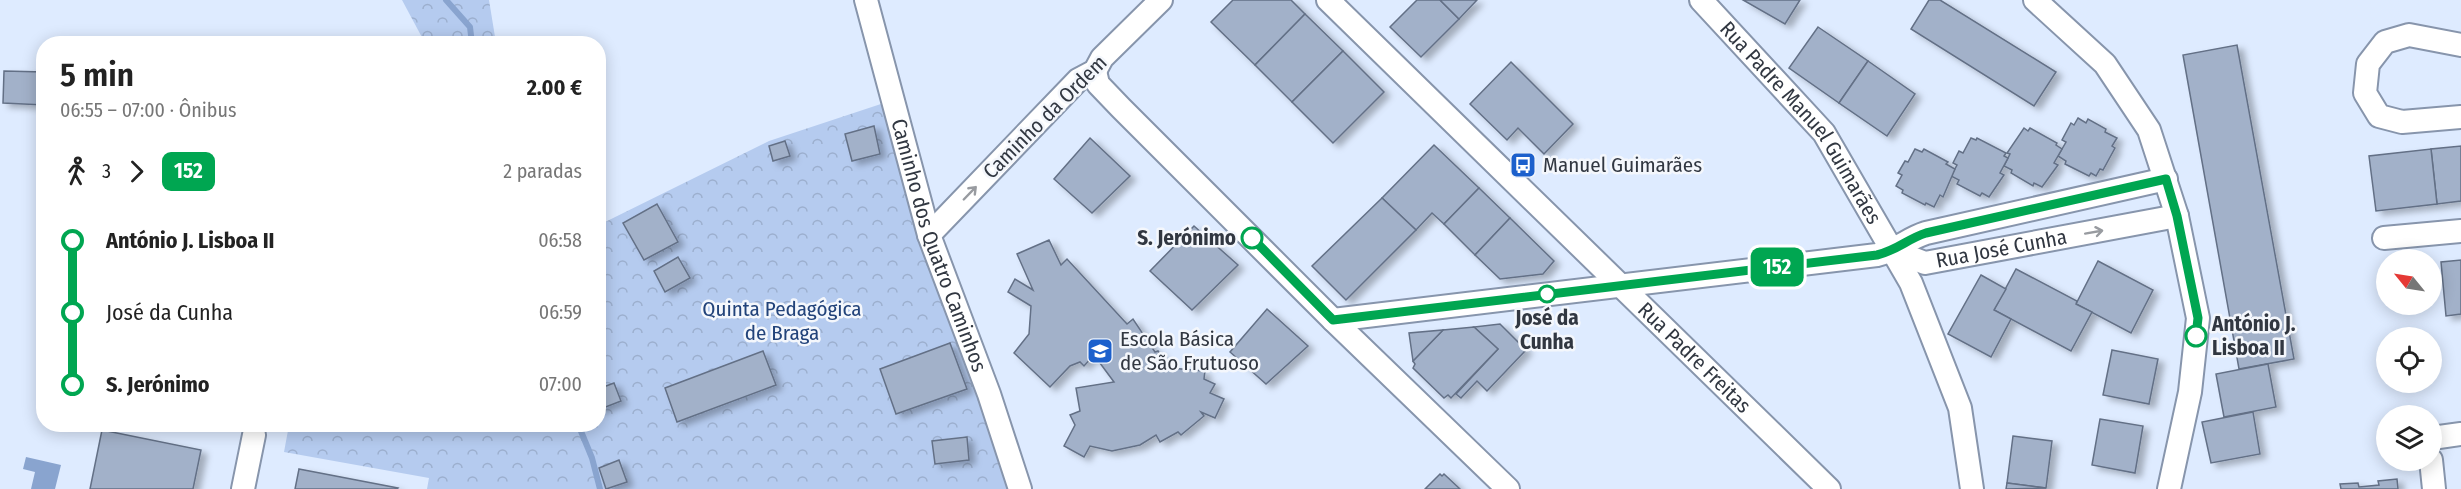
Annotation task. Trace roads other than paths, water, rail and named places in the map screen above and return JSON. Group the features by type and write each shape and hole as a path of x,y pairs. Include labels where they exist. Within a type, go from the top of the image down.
{"street":[{"name":"Caminho dos Quatro Caminhos","path":"866,0 929,235 989,394 1020,489"},
{"name":"Caminho da Ordem","path":"929,235 1078,80 1095,71 1102,58 1161,0"},
{"name":"Rua Padre Freitas","path":"1328,0 1829,489"},
{"name":"Rua Padre Manuel Guimarães","path":"1701,0 1824,133 1894,251 1911,282 1960,408 1972,489"},
{"path":"2035,0 2105,64 2149,130 2177,216 2198,318 2190,392 2169,489"},
{"path":"2461,45 2409,35 2385,42 2368,64 2365,93 2379,116 2402,122 2461,117"},
{"path":"1095,71 1098,84 1333,320 1508,489"},
{"name":"Rua José Cunha","path":"1894,251 1916,236 1926,233 2166,179"},
{"name":"Rua José Cunha","path":"1894,251 1925,263 2177,216"},
{"path":"2384,238 2461,231"},
{"path":"1333,320 1894,251"},
{"path":"2442,437 2461,434"},
{"path":"243,489 254,435"},
{"path":"2432,471 2434,489"}],"waterway":[{"path":"446,0 470,27 471,36"},
{"path":"581,432 592,458 600,489"}],"place":[{"name":"Manuel Guimarães","path":"1523,165"},
{"name":"S. Jerónimo","path":"1252,238"},
{"name":"José da Cunha","path":"1547,294"},
{"name":"António J. Lisboa II","path":"2196,336"},
{"name":"Escola Básica de São Frutuoso","path":"1100,351"}],"park label":[{"name":"Quinta Pedagógica de Braga","path":"782,321"}]}
